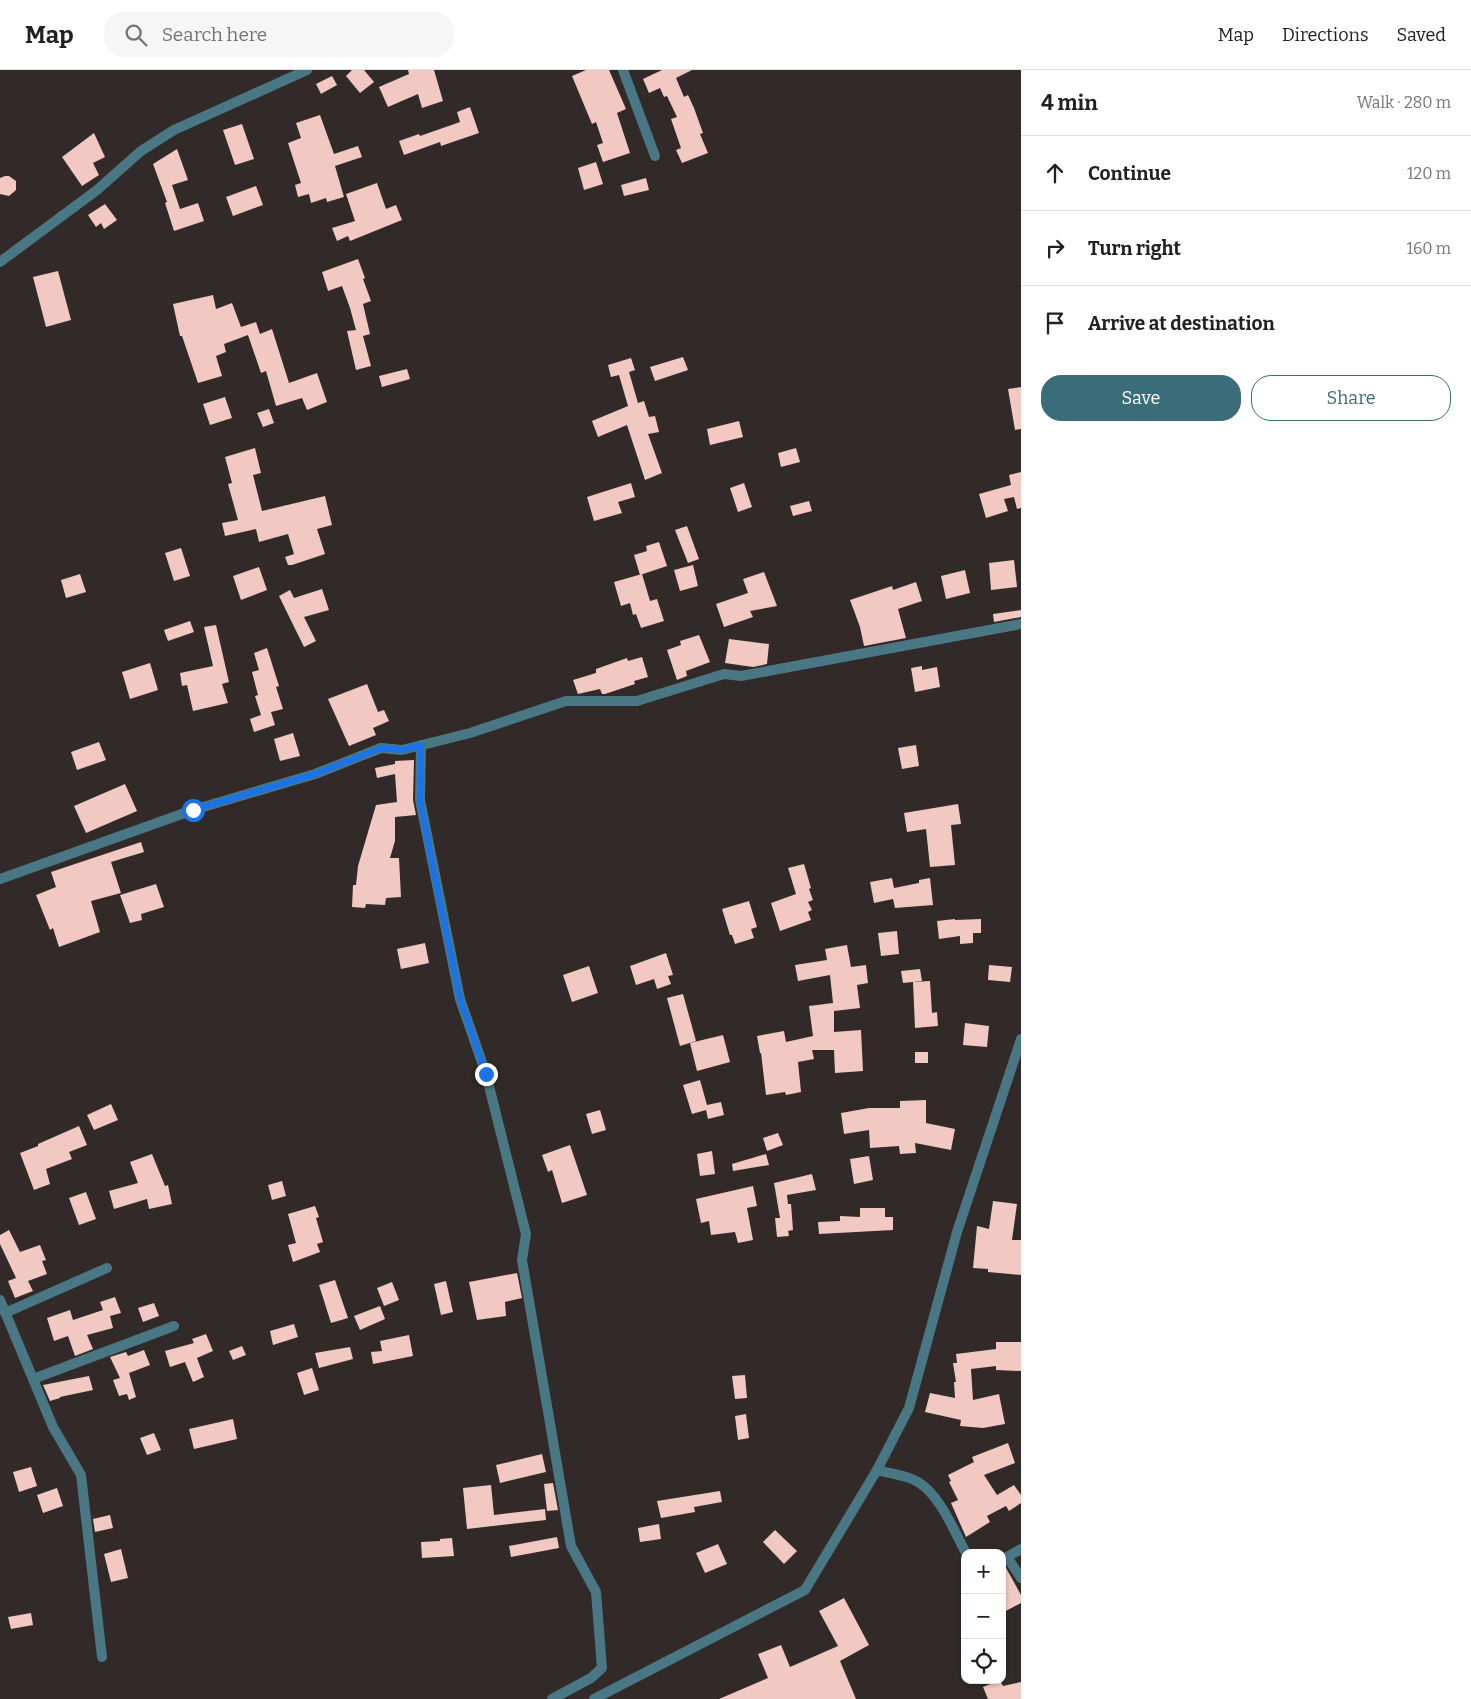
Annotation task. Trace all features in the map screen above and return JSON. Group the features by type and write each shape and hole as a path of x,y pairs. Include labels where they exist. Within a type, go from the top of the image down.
{"street":[{"path":"0,262 97,190 141,151 166,135 307,70"},
{"path":"623,70 655,156"},
{"path":"0,879 193,810 315,774 381,748 402,750 470,733 566,702 637,701 724,674 741,676 1021,624"},
{"path":"421,745 420,800 460,999 486,1074 526,1234 522,1260 571,1546 596,1592 602,1668 591,1678 552,1699"},
{"path":"594,1699 805,1590 877,1470 910,1408 957,1232 1021,1039"},
{"path":"5,1312 107,1268"},
{"path":"0,1300 53,1427 81,1475 102,1657"},
{"path":"33,1379 174,1326"},
{"path":"877,1470 917,1481 926,1488 943,1510 964,1549"},
{"path":"1006,1557 1021,1549"},
{"path":"1006,1559 1021,1578"}],"building":[{"path":"352,70 364,70 374,82 360,93 346,76"},
{"path":"408,70 434,70 443,101 422,108 418,94 388,107 379,87 409,74"},
{"path":"586,70 609,70 626,109 617,113 630,153 603,162 597,145 603,143 596,122 592,124 572,76"},
{"path":"662,70 692,70 676,78 684,97 688,95 694,108 703,133 700,134 708,153 682,163 676,150 681,148 671,119 677,117 667,96 664,97 660,88 649,93 643,79"},
{"path":"332,76 337,85 321,94 316,84"},
{"path":"470,107 479,133 441,146 440,142 404,155 399,141 460,122 457,112"},
{"path":"320,115 334,154 358,146 362,157 335,166 344,197 327,202 326,198 311,203 309,194 298,197 295,185 301,183 288,143 301,138 296,123"},
{"path":"242,124 254,159 235,165 223,130"},
{"path":"94,133 105,157 93,163 99,175 82,186 62,157"},
{"path":"177,149 188,180 172,185 180,209 198,203 204,221 174,231 165,203 167,202 153,164"},
{"path":"596,162 603,184 584,190 578,168"},
{"path":"9,176 16,181 16,190 9,196 0,194 0,178"},
{"path":"646,178 649,190 624,196 621,185"},
{"path":"377,183 386,209 396,205 402,220 350,241 348,236 337,241 332,228 355,221 346,194"},
{"path":"256,186 263,205 233,216 226,197"},
{"path":"105,204 117,220 104,229 101,223 96,227 88,215"},
{"path":"358,259 371,301 363,304 370,334 363,336 371,366 356,370 347,331 356,330 350,308 342,286 328,291 322,272"},
{"path":"58,271 71,320 46,327 33,277"},
{"path":"213,295 216,309 232,303 241,327 256,322 260,334 272,329 289,383 317,373 327,402 307,410 302,398 276,406 266,371 261,373 248,335 224,344 226,352 216,356 222,376 198,383 182,336 180,336 173,304"},
{"path":"683,357 688,370 655,381 650,367"},
{"path":"631,358 635,370 629,372 638,403 644,401 649,417 655,416 659,432 648,434 662,473 645,480 627,425 598,437 592,421 628,406 619,375 611,377 608,365"},
{"path":"407,369 410,379 382,387 379,376"},
{"path":"1021,387 1021,429 1015,430 1008,389"},
{"path":"225,397 232,418 210,425 203,404"},
{"path":"269,409 274,423 263,427 257,413"},
{"path":"739,421 743,437 710,445 707,429"},
{"path":"255,448 261,473 253,475 262,511 325,496 332,525 317,529 325,554 288,565 285,557 294,554 288,534 259,542 256,529 225,536 222,523 238,520 228,484 232,483 225,457"},
{"path":"796,448 800,462 781,467 778,453"},
{"path":"1021,472 1021,508 1017,509 1014,497 1004,499 1008,511 986,518 979,494 1011,485 1009,475"},
{"path":"631,483 635,497 618,502 622,513 594,521 587,497"},
{"path":"744,483 752,507 738,512 730,488"},
{"path":"809,501 812,511 793,516 790,506"},
{"path":"687,526 699,559 688,563 675,530"},
{"path":"659,542 667,566 640,575 634,555 647,551 646,546"},
{"path":"181,548 190,576 174,581 165,553"},
{"path":"1014,560 1017,587 991,590 989,563"},
{"path":"693,565 698,586 680,591 674,570"},
{"path":"259,567 267,590 241,600 233,576"},
{"path":"965,570 970,593 946,599 941,576"},
{"path":"764,572 777,606 750,611 753,617 724,627 716,604 748,593 743,579"},
{"path":"80,574 86,592 66,598 61,580"},
{"path":"642,574 650,601 657,599 664,621 641,628 636,614 633,615 630,603 621,606 614,582"},
{"path":"916,582 922,601 898,609 906,638 864,646 860,627 850,600 892,586 893,590"},
{"path":"322,589 329,610 304,617 316,641 304,647 279,596 290,590 294,598"},
{"path":"1021,610 1021,617 994,622 993,614"},
{"path":"190,621 194,632 168,641 164,630"},
{"path":"216,625 229,682 222,684 228,703 193,711 187,685 182,686 180,673 213,666 204,627"},
{"path":"699,635 710,662 686,671 687,676 677,680 667,650 681,645 680,641"},
{"path":"729,639 769,644 767,664 753,667 725,663"},
{"path":"267,648 279,686 276,687 283,709 271,712 275,725 254,732 250,719 261,715 255,696 258,695 252,672 259,670 254,653"},
{"path":"642,657 648,677 634,681 635,684 605,694 602,694 600,689 578,694 573,680 596,673 596,669 627,658 628,661"},
{"path":"150,663 158,690 130,699 122,672"},
{"path":"922,666 922,670 937,667 940,687 915,692 911,668"},
{"path":"367,684 378,712 384,710 389,721 373,728 376,735 349,746 328,699"},
{"path":"293,733 300,756 280,761 274,739"},
{"path":"99,742 106,760 77,770 71,752"},
{"path":"916,745 919,766 902,769 898,748"},
{"path":"414,760 413,800 416,815 395,817 395,841 390,858 399,858 401,897 386,898 385,905 366,904 365,908 352,907 353,885 356,885 358,866 376,805 397,802 395,774 377,778 375,768 395,764 395,761"},
{"path":"125,784 137,811 86,833 74,806"},
{"path":"958,804 961,824 951,825 955,865 930,867 926,829 907,832 904,813"},
{"path":"141,842 144,852 111,862 121,893 91,901 100,932 59,947 53,928 50,930 36,895 56,887 51,872"},
{"path":"804,864 813,900 808,902 812,910 808,912 811,920 780,931 771,903 796,894 788,868"},
{"path":"892,878 894,888 919,883 919,880 930,878 933,905 895,908 893,899 874,903 870,882"},
{"path":"156,884 164,907 141,914 142,920 130,923 120,895"},
{"path":"749,901 757,927 751,929 754,938 735,944 732,935 730,935 722,909"},
{"path":"981,919 981,933 973,933 973,943 960,944 960,936 939,939 937,921"},
{"path":"897,931 899,954 881,956 878,933"},
{"path":"425,943 429,963 401,969 397,949"},
{"path":"847,945 851,967 866,965 868,983 857,985 860,1008 834,1011 834,1032 861,1030 863,1071 835,1073 834,1050 812,1050 814,1059 798,1062 801,1092 786,1095 785,1092 766,1095 757,1036 784,1031 786,1042 813,1036 809,1006 833,1003 830,975 798,981 795,965 827,960 825,949"},
{"path":"666,953 673,975 668,976 671,984 657,989 654,979 636,985 630,966"},
{"path":"989,965 1012,967 1010,982 988,980"},
{"path":"589,966 598,993 572,1002 563,975"},
{"path":"920,969 922,981 903,983 901,971"},
{"path":"930,981 932,1013 937,1012 938,1026 915,1028 913,982"},
{"path":"683,994 696,1041 680,1046 667,998"},
{"path":"965,1023 989,1026 987,1047 963,1045"},
{"path":"723,1035 730,1062 697,1071 690,1043"},
{"path":"915,1052 928,1052 928,1063 915,1063"},
{"path":"700,1080 707,1105 721,1102 724,1115 708,1119 706,1110 692,1114 683,1085"},
{"path":"926,1100 926,1123 955,1129 951,1150 915,1143 916,1153 900,1154 899,1146 870,1148 869,1130 844,1134 841,1113 869,1108 900,1108 900,1101"},
{"path":"111,1104 118,1120 94,1130 87,1115"},
{"path":"600,1110 606,1130 592,1134 586,1114"},
{"path":"79,1126 87,1145 69,1152 72,1159 46,1169 50,1184 34,1190 20,1153"},
{"path":"778,1133 783,1145 767,1151 763,1138"},
{"path":"570,1145 587,1195 562,1203 552,1170 548,1172 542,1155"},
{"path":"712,1151 715,1174 700,1176 697,1154"},
{"path":"152,1154 165,1186 168,1185 172,1204 149,1209 147,1199 114,1209 109,1191 138,1183 130,1162"},
{"path":"766,1154 769,1165 733,1171 732,1164"},
{"path":"869,1156 873,1180 854,1184 850,1159"},
{"path":"812,1174 816,1190 787,1195 788,1204 791,1204 793,1230 788,1231 789,1236 777,1237 775,1218 780,1218 774,1183"},
{"path":"282,1181 286,1196 272,1200 268,1185"},
{"path":"753,1186 757,1206 747,1208 753,1240 738,1243 735,1232 711,1235 709,1221 701,1223 696,1199"},
{"path":"86,1192 96,1219 79,1225 69,1198"},
{"path":"993,1201 1017,1204 1012,1240 1021,1240 1021,1275 988,1272 988,1269 973,1268 977,1226 989,1229"},
{"path":"315,1206 319,1217 316,1218 323,1242 317,1244 320,1252 293,1262 288,1245 296,1243 288,1214"},
{"path":"860,1208 885,1208 885,1217 893,1217 893,1230 819,1234 818,1222 840,1221 840,1216 860,1217"},
{"path":"9,1230 20,1252 40,1245 46,1260 42,1261 47,1274 28,1281 33,1291 15,1298 8,1281 16,1278 0,1244 0,1235"},
{"path":"517,1273 522,1298 505,1302 506,1316 477,1320 469,1282"},
{"path":"335,1280 348,1318 331,1323 319,1285"},
{"path":"446,1281 453,1312 441,1315 434,1284"},
{"path":"392,1282 399,1300 384,1306 377,1288"},
{"path":"115,1297 121,1313 110,1316 113,1328 87,1335 93,1349 75,1356 68,1336 54,1341 47,1318 70,1310 73,1320 103,1310 100,1302"},
{"path":"154,1303 159,1316 143,1322 138,1308"},
{"path":"380,1306 385,1319 360,1330 354,1316"},
{"path":"294,1324 298,1337 273,1345 270,1331"},
{"path":"206,1334 213,1351 197,1358 204,1377 193,1382 185,1362 170,1367 165,1351 194,1343 192,1339"},
{"path":"409,1335 413,1356 373,1364 371,1352 382,1351 380,1341"},
{"path":"996,1342 1021,1342 1021,1371 996,1370 996,1366 971,1369 973,1400 999,1394 1005,1424 983,1428 960,1426 961,1420 925,1412 930,1393 955,1398 954,1382 956,1382 953,1363 957,1363 956,1354 996,1349"},
{"path":"242,1346 246,1355 233,1360 229,1351"},
{"path":"350,1347 353,1359 319,1368 315,1353"},
{"path":"144,1350 150,1365 129,1373 136,1397 129,1400 127,1394 119,1396 113,1380 120,1378 110,1357 126,1352 128,1356"},
{"path":"312,1368 319,1390 304,1395 297,1373"},
{"path":"745,1375 747,1398 735,1399 732,1376"},
{"path":"89,1376 93,1390 50,1401 43,1385"},
{"path":"746,1414 749,1438 738,1440 735,1416"},
{"path":"233,1419 237,1439 194,1449 189,1429"},
{"path":"154,1433 161,1450 147,1455 140,1438"},
{"path":"1008,1443 1015,1463 984,1475 997,1495 1014,1485 1021,1495 1021,1503 1009,1511 1006,1506 987,1516 990,1522 966,1537 951,1503 958,1500 949,1482 951,1481 948,1475 974,1462 972,1457"},
{"path":"542,1454 546,1472 500,1483 496,1465"},
{"path":"31,1467 37,1486 19,1492 13,1472"},
{"path":"553,1483 558,1510 547,1511 544,1484"},
{"path":"491,1485 494,1515 545,1509 546,1520 467,1529 463,1488"},
{"path":"57,1488 63,1506 43,1513 37,1495"},
{"path":"720,1491 722,1502 694,1507 695,1512 661,1518 657,1501"},
{"path":"110,1515 113,1528 95,1532 93,1519"},
{"path":"659,1524 661,1539 640,1542 638,1528"},
{"path":"775,1530 797,1551 784,1564 763,1542"},
{"path":"557,1537 559,1548 511,1557 509,1546"},
{"path":"452,1538 454,1556 422,1558 421,1542"},
{"path":"718,1544 727,1564 705,1573 696,1553"},
{"path":"121,1549 128,1578 111,1582 104,1554"},
{"path":"1006,1568 1021,1595 1021,1603 1006,1611"},
{"path":"844,1598 869,1645 840,1661 856,1699 719,1699 768,1678 758,1654 781,1645 790,1667 838,1646 819,1611"},
{"path":"31,1613 33,1625 11,1629 8,1617"},
{"path":"1021,1682 1021,1699 988,1699 983,1687 990,1684 1002,1684 1003,1686"}],"route":[{"path":"193,810 315,774 381,748 402,750 421,745 420,800 436,883 460,999 486,1074"}]}
